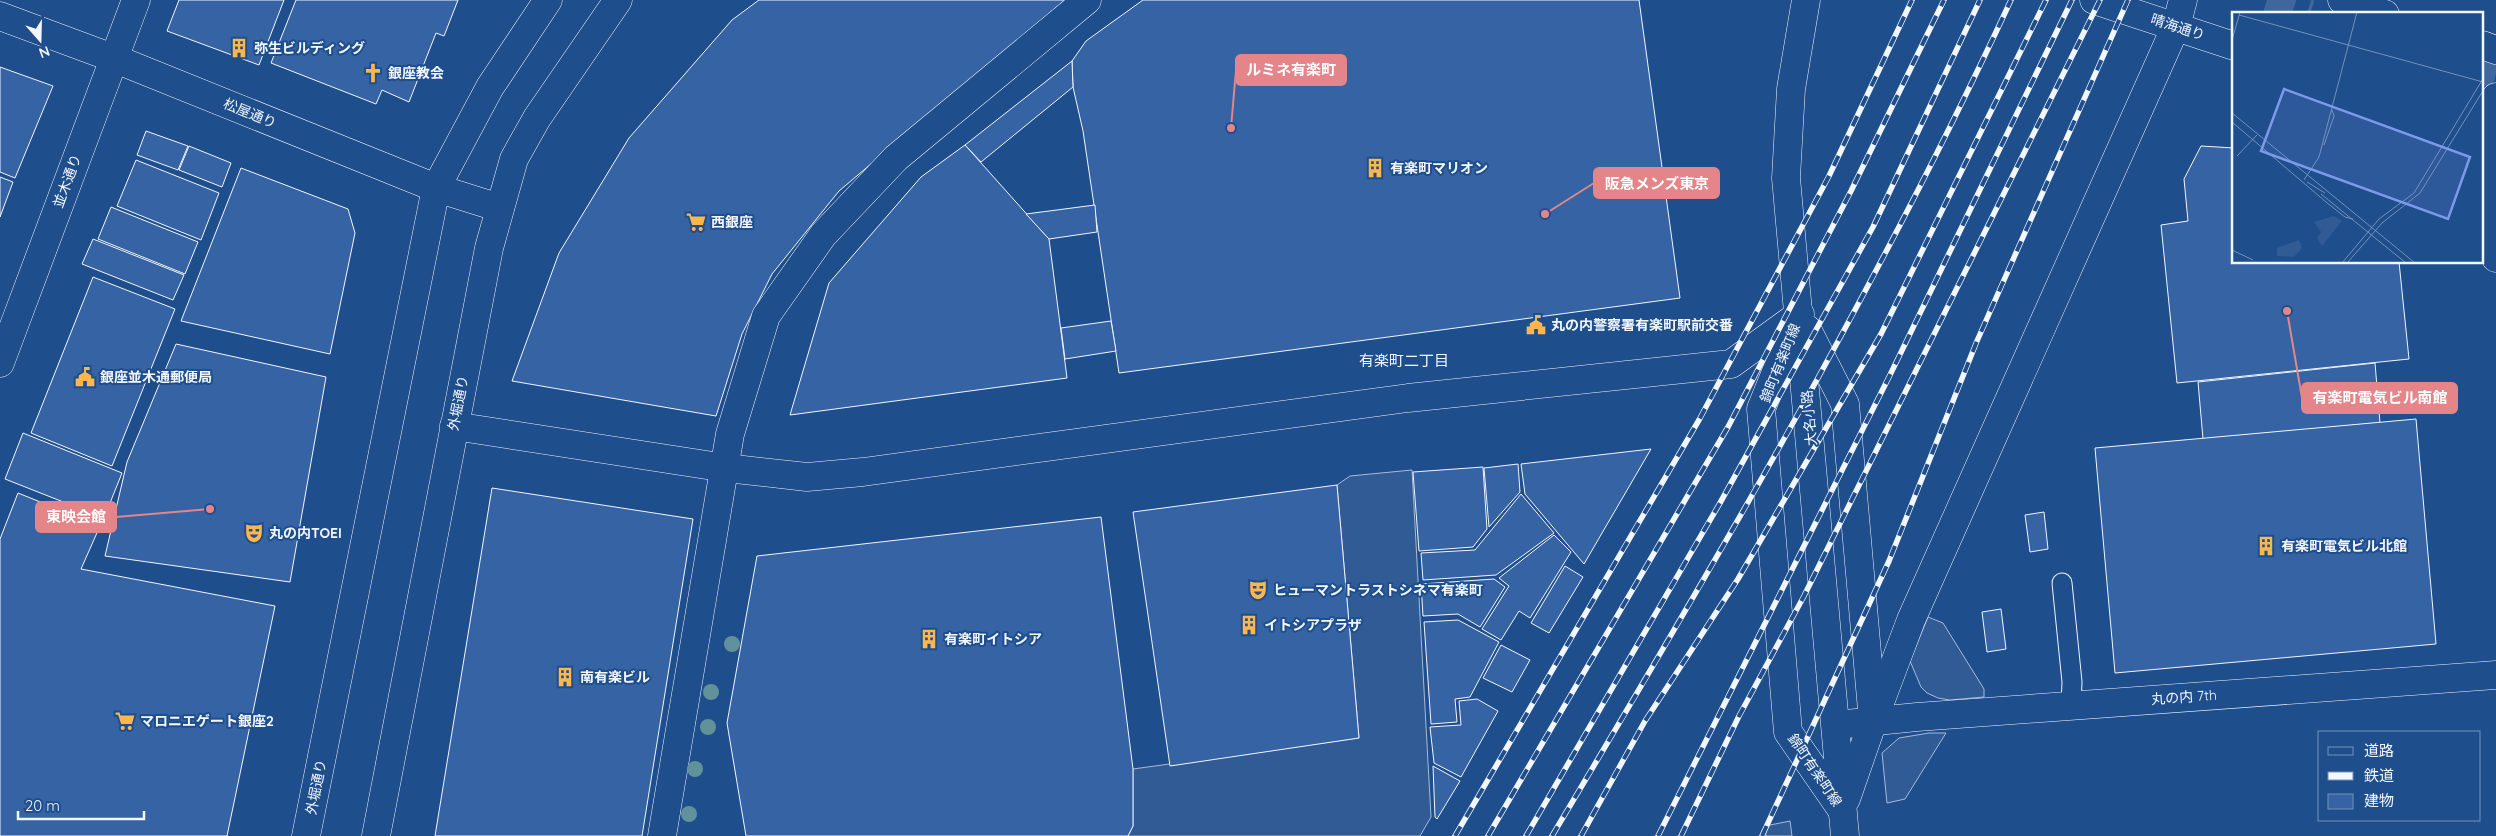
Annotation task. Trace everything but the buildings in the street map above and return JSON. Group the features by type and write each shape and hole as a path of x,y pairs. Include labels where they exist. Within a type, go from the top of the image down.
{"street":[{"name":"並木通り","path":"0,363 136,0"},
{"name":"外堀通り","path":"306,836 436,188 490,87 548,0"},
{"name":"外堀通り","path":"376,836 489,248 500,208 514,160 537,118 618,0"},
{"path":"662,836 726,468 730,434 766,316 823,235 896,158 1087,0"},
{"name":"大名小路","path":"1806,0 1791,89 1786,178 1800,314 1844,823"},
{"name":"晴海通り","path":"2094,0 2232,45"},
{"path":"1873,721 1911,620 2176,26 2183,0"},
{"path":"2342,0 2379,12"},
{"name":"松屋通り","path":"0,16 114,58 436,188 500,208"},
{"path":"2484,46 2496,50"},
{"path":"2496,97 2488,132 2496,258"},
{"path":"454,426 726,468 807,477 863,472 1408,398 1731,364 1800,314"},
{"name":"錦町有楽町線","path":"1800,314 1845,404 1873,721 1844,823"},
{"name":"錦町有楽町線","path":"1800,314 1761,409 1787,722 1788,732 1844,823"},
{"name":"丸の内 7th","path":"1836,725 2071,705 2496,674"}],"lane":[{"path":"2062,582 2072,682 2071,705"}],"shaded area":[{"path":"1412,470 1431,817 1420,836 1128,836 1133,826 1133,769 1359,738 1337,485 1350,476"},
{"path":"1928,617 1943,623 1984,689 1984,697 1950,700 1938,698 1927,693 1921,687 1910,661"},
{"path":"1929,733 1946,733 1905,799 1887,803 1882,753 1899,738"},
{"path":"1790,821 1792,836 1766,836 1765,826"}],"tunnel":[{"path":"2267,0 2304,12"},
{"path":"2484,71 2496,74"}],"railway":[{"path":"1455,836 1699,420 1829,176 1912,0"},
{"path":"1488,836 1728,427 1851,191 1944,0"},
{"path":"1526,836 1720,503 1873,227 1980,0"},
{"path":"1552,836 1734,528 1850,320 1906,214 2011,0"},
{"path":"1581,836 1645,721 1738,579 1881,334 2046,0"},
{"path":"1658,836 1890,375 2072,0"},
{"path":"1681,836 1739,716 1804,596 2100,0"},
{"path":"1762,836 1889,561 1977,341 2128,0"}],"place":[{"name":"弥生ビルディング","path":"239,48"},
{"name":"銀座教会","path":"373,73"},
{"name":"ルミネ有楽町","path":"1231,128"},
{"name":"有楽町マリオン","path":"1375,168"},
{"name":"阪急メンズ東京","path":"1545,214"},
{"name":"西銀座","path":"696,222"},
{"name":"有楽町電気ビル南館","path":"2287,311"},
{"name":"丸の内警察署有楽町駅前交番","path":"1536,325"},
{"name":"銀座並木通郵便局","path":"85,377"},
{"name":"東映会館","path":"210,509"},
{"name":"丸の内TOEI","path":"254,533"},
{"name":"有楽町電気ビル北館","path":"2266,546"},
{"name":"ヒューマントラストシネマ有楽町","path":"1258,590"},
{"name":"イトシアプラザ","path":"1249,625"},
{"name":"有楽町イトシア","path":"929,639"},
{"name":"南有楽ビル","path":"565,677"},
{"name":"マロニエゲート銀座2","path":"125,721"}],"district":[{"name":"有楽町二丁目","path":"1404,361"}]}
